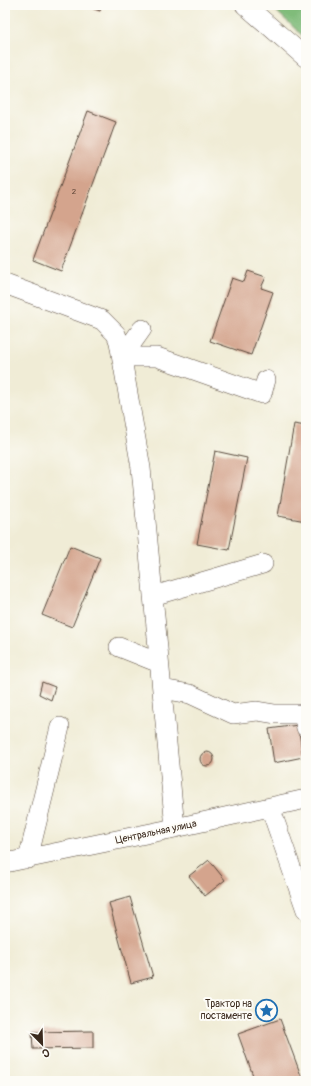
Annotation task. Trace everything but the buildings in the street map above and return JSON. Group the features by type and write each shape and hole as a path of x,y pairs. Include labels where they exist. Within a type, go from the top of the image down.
{"street":[{"path":"245,5 306,58"},
{"path":"5,284 102,320 116,334 119,342 141,468 175,828"},
{"path":"122,357 142,329"},
{"path":"122,357 157,357 262,394 266,380"},
{"path":"153,596 263,564"},
{"path":"120,647 159,663"},
{"path":"162,689 190,694 233,714 257,711 276,714 303,714 306,728"},
{"path":"28,859 60,727"},
{"name":"Центральная улица","path":"5,863 306,799"},
{"path":"270,807 306,910"}],"green space":[{"path":"271,5 306,5 306,39 272,7"}],"place":[{"name":"Трактор на постаменте","path":"267,1010"}]}
